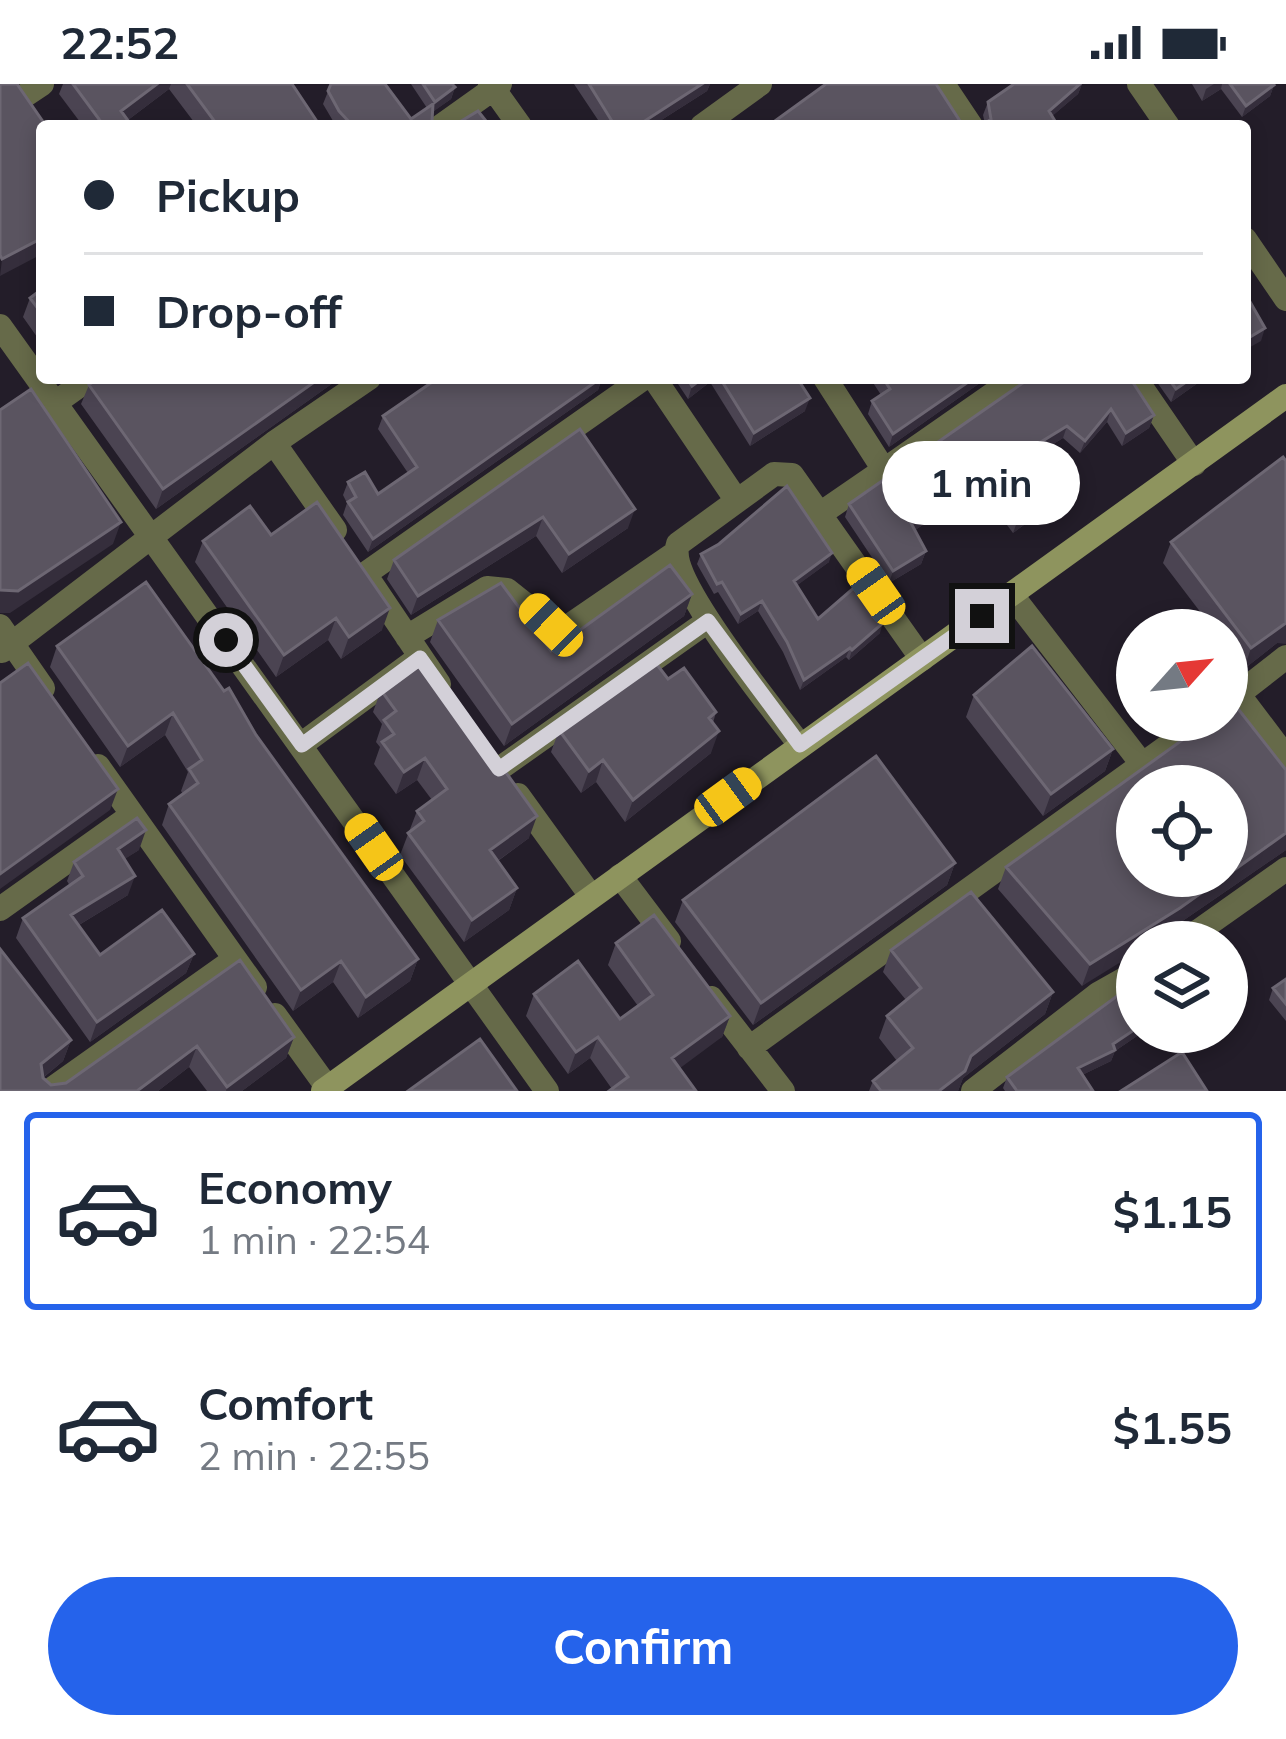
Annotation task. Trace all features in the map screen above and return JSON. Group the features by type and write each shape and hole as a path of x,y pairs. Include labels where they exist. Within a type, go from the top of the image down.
{"street":[{"path":"710,120 760,84"},
{"path":"943,84 962,120"},
{"path":"1139,84 1164,120"},
{"path":"449,120 494,86 516,120"},
{"path":"1251,247 1286,298"},
{"path":"0,326 36,376"},
{"path":"41,384 547,1091"},
{"path":"55,403 82,384"},
{"path":"61,714 4,641 360,384"},
{"path":"365,574 635,384"},
{"path":"658,384 737,501"},
{"path":"829,384 884,470"},
{"path":"820,514 1007,384"},
{"path":"1139,384 1194,464"},
{"path":"86,749 325,1089 1286,396"},
{"path":"274,443 460,713"},
{"path":"302,745 487,588 507,590 551,625 566,628 674,554 678,544 774,474 783,472 792,475 922,658"},
{"path":"674,554 708,621 800,745"},
{"path":"1012,594 1142,764"},
{"path":"591,896 493,760 708,621"},
{"path":"1248,687 1286,657"},
{"path":"1248,716 1286,758"},
{"path":"748,1048 1174,741"},
{"path":"0,909 132,815"},
{"path":"1213,921 1286,869"},
{"path":"620,876 783,1091"},
{"path":"49,1091 235,959"},
{"path":"973,1091 1116,984"}],"building":[{"path":"0,84 17,84 42,120 36,120 36,241 2,259"},
{"path":"73,84 157,84 121,111 128,120 100,120"},
{"path":"187,84 292,84 316,120 214,120"},
{"path":"331,84 385,84 411,119 433,104 432,120 347,120 328,91"},
{"path":"423,84 452,84 455,87 435,102"},
{"path":"589,84 702,84 646,120 611,120"},
{"path":"826,84 936,84 959,120 776,120"},
{"path":"1014,84 1080,84 1049,111 1054,120 990,120 988,102"},
{"path":"1230,84 1273,84 1274,85 1246,106"},
{"path":"478,111 485,120 463,120"},
{"path":"1251,304 1265,328 1251,336"},
{"path":"90,384 312,384 163,489"},
{"path":"429,384 593,384 373,539 348,502 356,497 348,482 365,472 378,494 417,467 383,416"},
{"path":"724,384 801,384 810,398 754,433"},
{"path":"887,384 965,384 893,434 872,401 890,389"},
{"path":"1021,384 1134,384 1154,415 1126,433 1111,409 1085,441 1067,426 1008,462 1000,449 935,497 940,505 911,523 926,551 893,571 849,504"},
{"path":"31,389 121,522 18,591 0,590 0,410"},
{"path":"580,429 635,509 569,554 543,517 418,596 394,560"},
{"path":"1283,457 1286,623 1251,648 1248,609 1222,609 1171,542"},
{"path":"1042,477 1055,494 1017,522 1006,506"},
{"path":"787,486 832,553 794,581 818,619 856,586 883,623 852,650 804,680 762,601 741,614 701,554"},
{"path":"317,502 390,608 349,637 336,618 284,655 203,541 250,506 271,535"},
{"path":"670,565 692,594 512,724 438,620 501,583 551,651"},
{"path":"146,582 224,691 229,688 256,735 418,959 366,997 341,961 301,990 169,804 198,783 189,769 202,760 173,713 128,746 57,646"},
{"path":"1032,646 1113,749 1051,794 974,695"},
{"path":"424,658 537,816 490,850 517,888 472,920 408,833 424,821 417,811 447,789 425,758 404,772 382,742 394,734 384,720 396,711 381,690"},
{"path":"655,662 668,679 684,668 716,712 709,718 719,731 633,800 603,760 589,771 559,730"},
{"path":"28,663 118,789 0,874 0,683"},
{"path":"1248,722 1286,770 1286,833 1248,860 1248,765 1148,765 1181,741 1248,741"},
{"path":"876,756 955,863 761,1003 683,900"},
{"path":"1116,788 1116,897 1195,897 1159,921 1116,921 1116,948 1090,964 1006,867"},
{"path":"137,818 146,830 118,849 135,876 71,915 100,955 162,910 194,954 97,1022 23,918 83,876 74,862"},
{"path":"971,892 1053,992 971,1056 965,1071 939,1091 881,1091 873,1081 913,1048 887,1016 921,988 891,950"},
{"path":"654,915 730,1016 672,1058 696,1091 609,1091 628,1077 598,1037 576,1052 534,994 578,961 620,1019 653,995 616,943"},
{"path":"0,949 71,1040 41,1064 43,1078 51,1085 66,1083 240,960 294,1037 227,1087 197,1046 137,1091 0,1091"},
{"path":"1286,979 1286,1004 1273,988"},
{"path":"1116,997 1115,1050 1078,1068 1093,1091 1017,1091 1007,1077"},
{"path":"480,1039 517,1091 408,1091"},
{"path":"1183,1053 1207,1091 1121,1091"}],"route":[{"path":"226,640 302,745 420,658 499,769 708,621 800,745 982,616"}]}
